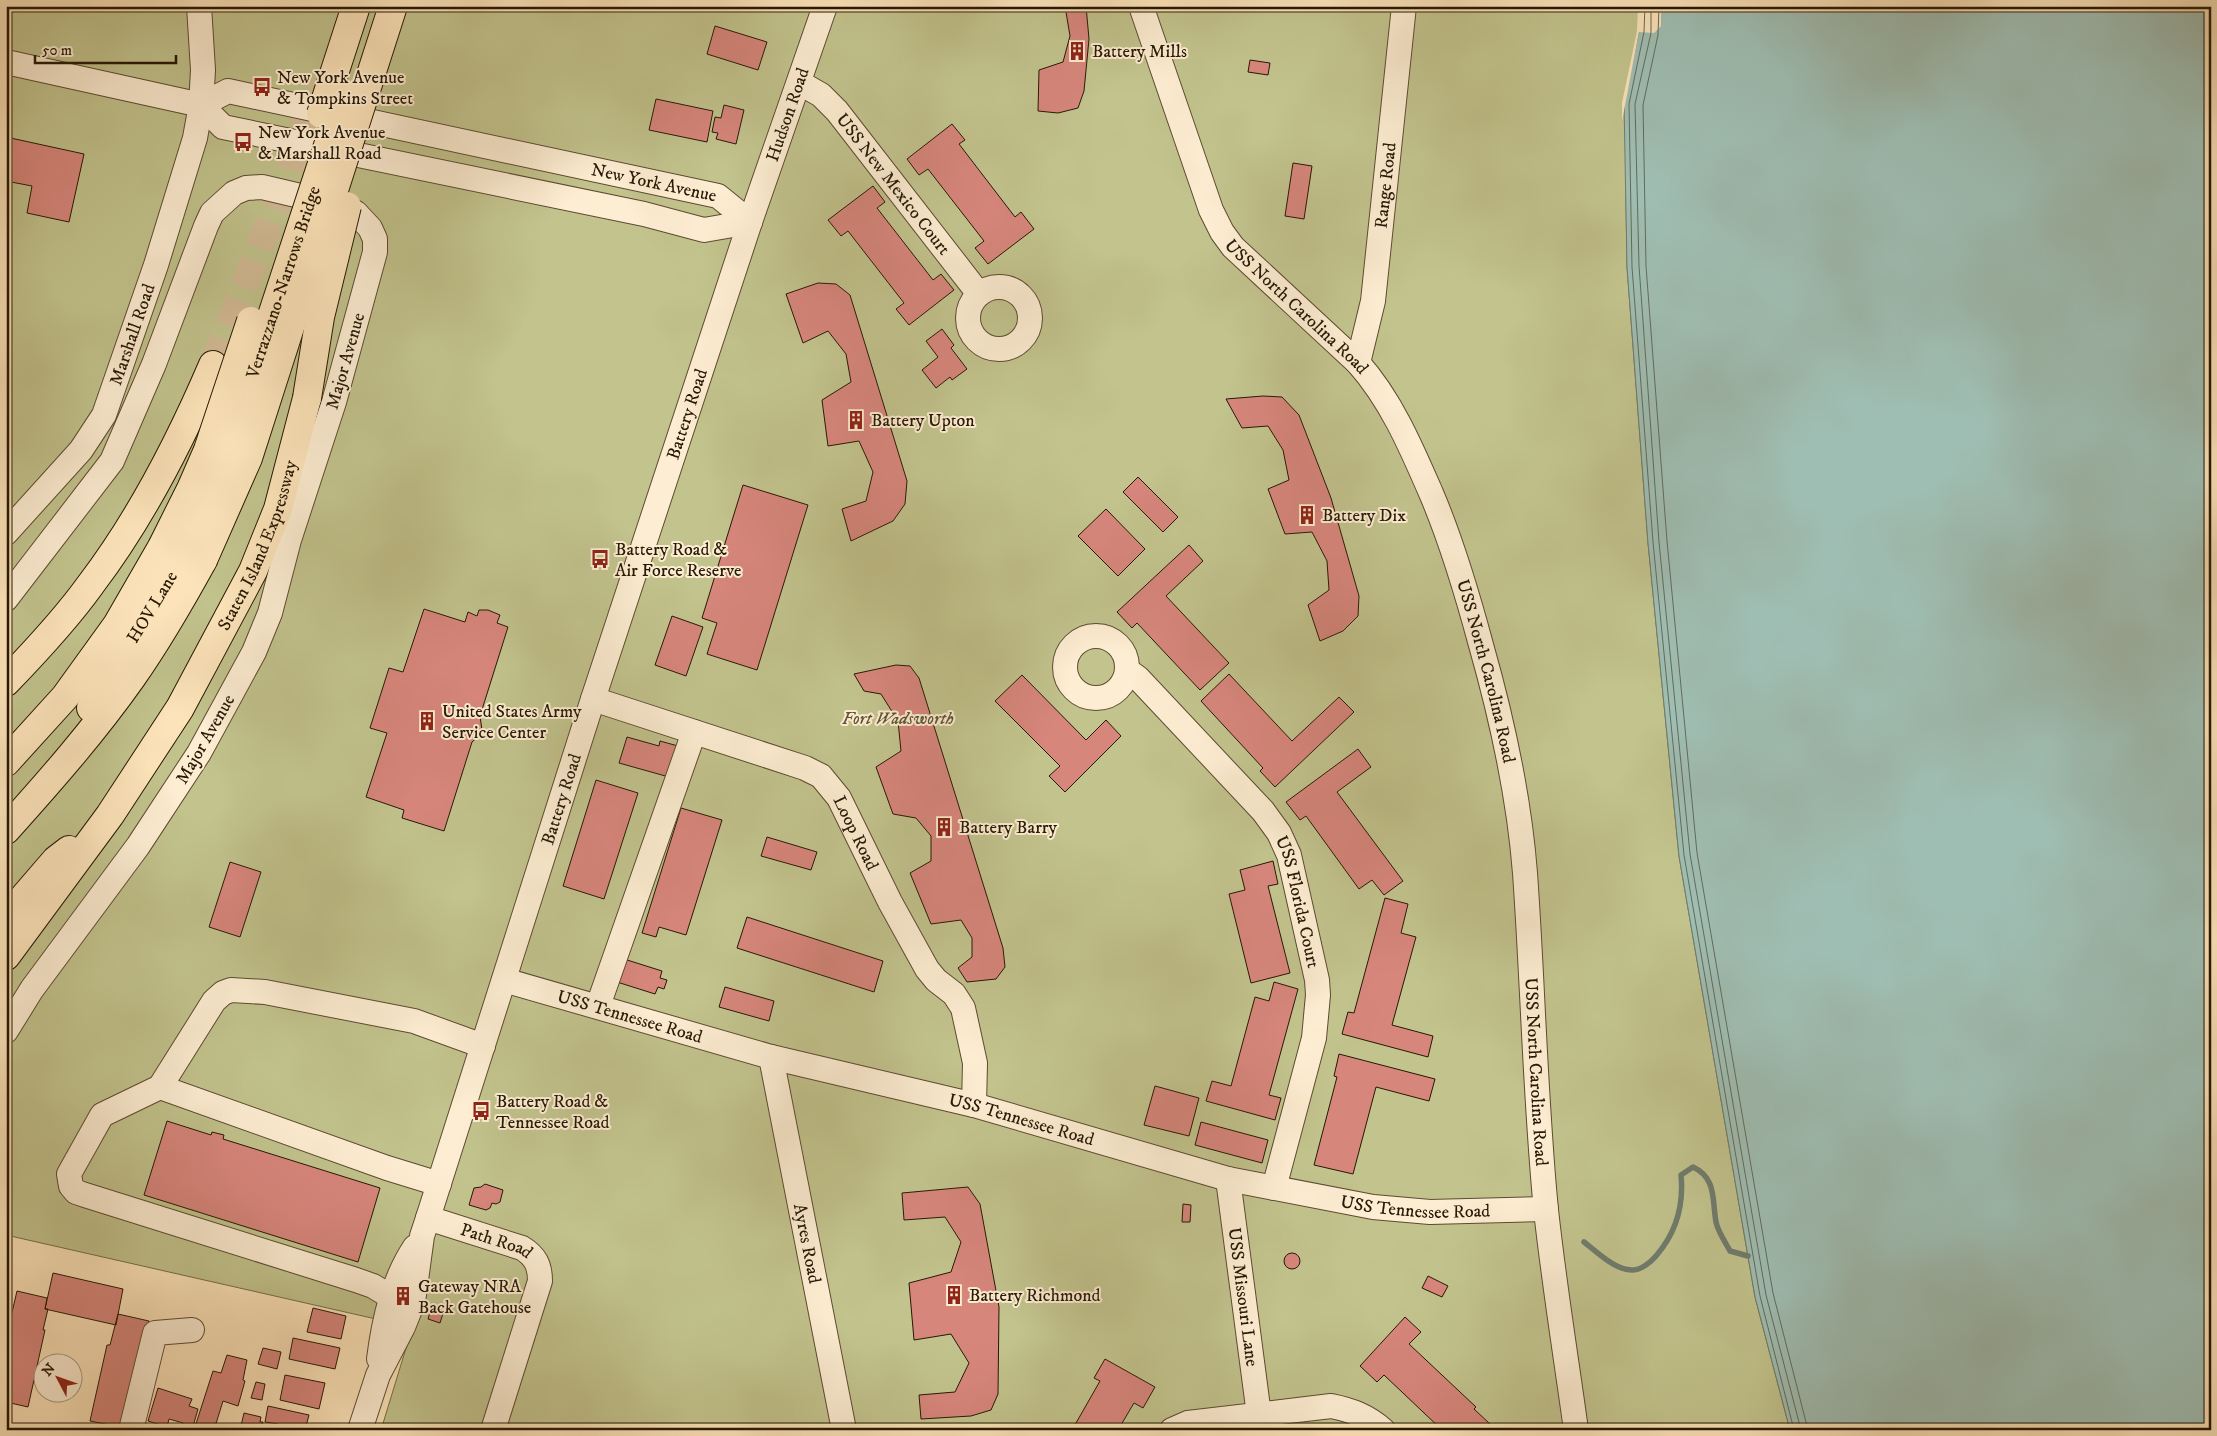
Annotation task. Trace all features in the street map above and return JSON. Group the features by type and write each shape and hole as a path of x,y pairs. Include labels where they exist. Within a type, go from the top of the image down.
{"highway":[{"name":"Verrazzano-Narrows Bridge","path":"183,554 191,489 208,450 356,6"},
{"name":"Verrazzano-Narrows Bridge","path":"183,554 230,443 374,6"},
{"path":"6,763 65,697 111,633 183,554 248,458 393,6"},
{"name":"Staten Island Expressway","path":"6,956 110,815 180,708 253,571 278,509 307,398 320,317 339,236 383,80"},
{"path":"6,682 70,612 128,531 182,435 213,365"},
{"path":"6,832 89,733 132,677 172,617 183,554"},
{"name":"HOV Lane","path":"119,660 144,622 183,554"},
{"path":"6,763 119,660"},
{"path":"40,792 57,768 119,660"},
{"path":"6,918 56,860 110,815"}],"street":[{"name":"Marshall Road","path":"6,533 81,450 104,415 156,264 195,138 201,105 204,62 200,6"},
{"name":"Hudson Road","path":"750,222 800,83 825,6"},
{"name":"USS North Carolina Road","path":"1141,6 1211,210 1222,232 1233,247 1358,362 1375,384 1390,408 1440,514 1460,569 1474,617 1510,763 1524,870 1546,1210 1576,1430"},
{"name":"Range Road","path":"1358,362 1373,301 1404,6"},
{"path":"6,62 201,105"},
{"name":"USS New Mexico Court","path":"800,83 821,95 837,111 980,294"},
{"name":"New York Avenue","path":"228,91 718,196 750,222 704,230 644,214 222,127 201,105 228,91"},
{"path":"414,166 422,134"},
{"path":"637,179 644,214"},
{"name":"Major Avenue","path":"6,599 112,461 154,364 212,213 234,193 246,188 262,187 343,206 363,218 375,239 372,264 334,402 289,540 270,613 254,652 189,769 138,846 32,989 6,1031"},
{"name":"Battery Road","path":"360,1430 378,1375 403,1327 402,1300 593,699 750,222"},
{"name":"USS Florida Court","path":"1127,670 1138,678 1263,811 1283,840 1289,855 1317,980 1318,1010 1314,1038 1274,1188"},
{"name":"Loop Road","path":"593,699 805,768 821,776 839,798 890,902 927,968 936,980 954,994 963,1008 975,1062 974,1105"},
{"path":"598,1006 694,732"},
{"name":"USS Tennessee Road","path":"504,980 771,1057 974,1105 1228,1179 1373,1207 1421,1211 1546,1210"},
{"path":"402,1300 365,1283 76,1192 70,1186 69,1174 102,1115 160,1087 214,1002 223,993 231,990 265,992 414,1021 483,1046"},
{"name":"Ayres Road","path":"771,1057 844,1430"},
{"path":"160,1087 386,1168 439,1184"},
{"name":"USS Missouri Lane","path":"1228,1179 1258,1414"},
{"name":"Path Road","path":"425,1227 522,1248 531,1254 537,1262 540,1271 540,1281 493,1430"},
{"path":"131,1430 155,1332 192,1330"},
{"path":"1172,1430 1188,1423 1331,1406 1354,1411 1374,1422 1383,1430"}],"green space":[{"name":"Fort Wadsworth","path":"6,6 1641,6 1626,197 1627,267 1648,543 1679,856 1755,1297 1790,1430 381,1430 410,1335 376,1319 6,1235"}],"water":[{"path":"1640,6 2211,6 2211,1430 1790,1430 1755,1297 1679,856 1648,543 1627,267 1624,103 1639,31"}],"pier":[{"path":"1638,6 1661,6 1661,26 1654,33 1639,32 1622,121 1622,103 1637,31"}],"building":[{"name":"Battery Mills","path":"1065,6 1086,6 1089,39 1084,91 1078,108 1058,113 1038,111 1039,70 1063,62 1070,36"},
{"path":"715,26 767,42 758,70 707,54"},
{"path":"1250,60 1270,63 1268,75 1248,72"},
{"path":"656,99 713,111 707,142 649,130"},
{"path":"724,105 744,110 736,144 716,139 718,133 712,132 715,117 721,118"},
{"path":"952,124 965,140 959,144 1015,217 1021,212 1034,229 988,264 975,248 984,241 928,169 919,175 907,159"},
{"path":"6,137 84,154 69,222 27,213 32,186 6,181"},
{"path":"1293,163 1312,166 1304,219 1285,216"},
{"path":"873,186 885,202 877,208 933,280 941,274 954,290 909,325 896,309 904,303 848,231 841,236 828,220"},
{"name":"Battery Upton","path":"818,283 836,284 850,295 907,481 905,504 893,521 851,541 842,509 866,501 873,472 859,441 828,446 822,400 851,382 846,354 828,331 803,343 786,294"},
{"path":"942,329 954,345 951,348 967,369 952,380 950,377 936,388 922,370 938,357 926,341"},
{"name":"Battery Dix","path":"1263,396 1282,397 1299,415 1331,498 1359,596 1358,616 1343,631 1320,641 1308,605 1329,590 1327,561 1312,532 1285,534 1268,489 1289,480 1283,450 1268,426 1242,428 1226,399"},
{"path":"1138,477 1178,517 1163,532 1123,492"},
{"path":"743,485 808,505 757,670 707,654 717,623 702,618"},
{"path":"1106,509 1145,549 1118,576 1078,536"},
{"path":"1189,545 1203,561 1166,596 1229,663 1200,690 1137,623 1132,628 1117,612"},
{"name":"United States Army Service Center","path":"424,609 465,622 468,612 477,616 479,610 488,610 500,615 497,623 508,627 480,716 482,730 479,736 472,742 444,831 402,818 404,810 366,797 387,733 370,728 389,668 403,672"},
{"path":"672,616 703,627 686,676 655,665"},
{"name":"Battery Barry","path":"896,665 910,666 919,678 1003,948 1005,967 996,979 967,982 958,968 972,957 972,938 961,920 931,924 910,873 931,861 931,836 916,818 893,814 876,767 901,751 898,721 881,694 864,691 854,674"},
{"path":"1229,674 1292,741 1339,697 1354,712 1275,787 1260,771 1263,768 1201,701"},
{"path":"1022,675 1086,740 1106,720 1121,736 1065,792 1049,776 1060,766 995,701"},
{"path":"627,737 659,746 660,741 678,746 669,777 619,763"},
{"path":"1358,749 1371,767 1337,792 1403,881 1384,895 1372,880 1359,889 1306,816 1300,820 1286,802"},
{"path":"596,780 638,793 604,899 563,886"},
{"path":"681,808 722,820 686,935 659,927 656,937 642,933"},
{"path":"767,837 817,852 811,870 761,856"},
{"path":"1273,861 1278,884 1268,886 1290,973 1251,983 1229,894 1245,890 1240,870"},
{"path":"230,862 261,872 240,937 209,927"},
{"path":"1385,898 1408,904 1401,933 1416,937 1392,1025 1433,1036 1428,1057 1342,1034 1348,1012 1354,1013"},
{"path":"747,917 883,961 874,992 737,948"},
{"path":"624,959 662,971 660,978 667,980 664,989 658,987 655,994 617,982"},
{"path":"1274,982 1298,989 1269,1095 1281,1098 1275,1120 1206,1101 1212,1081 1231,1086 1255,997 1269,1001"},
{"path":"725,987 774,1001 769,1021 719,1007"},
{"path":"1339,1054 1435,1079 1429,1101 1376,1087 1353,1174 1314,1165 1337,1077 1334,1076"},
{"path":"1155,1086 1199,1098 1189,1136 1144,1125"},
{"path":"167,1121 211,1135 212,1132 224,1135 223,1139 380,1188 358,1262 144,1195"},
{"path":"1201,1122 1268,1140 1262,1163 1195,1145"},
{"path":"485,1184 503,1190 500,1202 492,1203 490,1208 486,1210 469,1205 474,1188"},
{"name":"Battery Richmond","path":"968,1187 980,1204 999,1307 998,1394 991,1410 971,1416 921,1419 919,1395 955,1392 969,1363 951,1334 914,1340 909,1283 951,1272 961,1242 945,1217 904,1220 902,1193"},
{"path":"1183,1204 1191,1205 1190,1222 1182,1222"},
{"path":"1289,1253 1295,1253 1300,1258 1298,1267 1289,1269 1284,1264 1284,1258"},
{"path":"53,1273 123,1289 116,1325 45,1309"},
{"path":"1428,1276 1448,1286 1442,1297 1422,1288"},
{"path":"17,1291 47,1298 45,1309 48,1309 40,1354 32,1354 32,1389 28,1407 6,1402 6,1338"},
{"path":"432,1306 444,1310 440,1323 428,1319"},
{"path":"313,1308 346,1316 341,1339 307,1332"},
{"path":"118,1314 149,1321 125,1428 90,1421 107,1345 110,1345"},
{"path":"1405,1317 1421,1332 1409,1344 1476,1407 1474,1409 1490,1424 1484,1430 1442,1430 1384,1375 1377,1382 1360,1366"},
{"path":"293,1338 340,1348 335,1369 289,1359"},
{"path":"263,1348 281,1352 277,1369 258,1364"},
{"path":"227,1355 247,1360 243,1380 245,1381 238,1406 223,1401 214,1430 194,1430 213,1371 221,1373"},
{"path":"1105,1359 1155,1387 1143,1408 1134,1403 1118,1430 1072,1430 1100,1381 1094,1378"},
{"path":"285,1375 325,1383 319,1409 280,1400"},
{"path":"256,1382 265,1384 262,1400 251,1398"},
{"path":"158,1388 192,1399 189,1406 198,1409 192,1430 181,1428 183,1423 169,1419 167,1427 148,1421"},
{"path":"268,1406 309,1415 305,1430 276,1430 278,1424 265,1422"},
{"path":"244,1413 261,1417 260,1422 263,1422 261,1430 240,1430"}],"waterway":[{"path":"1584,1242 1607,1260 1620,1267 1633,1270 1646,1265 1654,1258 1669,1238 1680,1208 1681,1175 1693,1167 1701,1172 1710,1184 1717,1226 1730,1251 1748,1256"}],"tunnel":[{"path":"213,365 275,208 319,84"}],"place":[{"name":"Battery Mills","path":"1077,51"},
{"name":"New York Avenue & Tompkins Street","path":"262,87"},
{"name":"New York Avenue & Marshall Road","path":"243,142"},
{"name":"Battery Upton","path":"856,420"},
{"name":"Battery Dix","path":"1307,515"},
{"name":"Battery Road & Air Force Reserve","path":"600,559"},
{"name":"United States Army Service Center","path":"427,721"},
{"name":"Battery Barry","path":"944,827"},
{"name":"Battery Road & Tennessee Road","path":"481,1111"},
{"name":"Battery Richmond","path":"954,1295"},
{"name":"Gateway NRA Back Gatehouse","path":"403,1296"}]}
